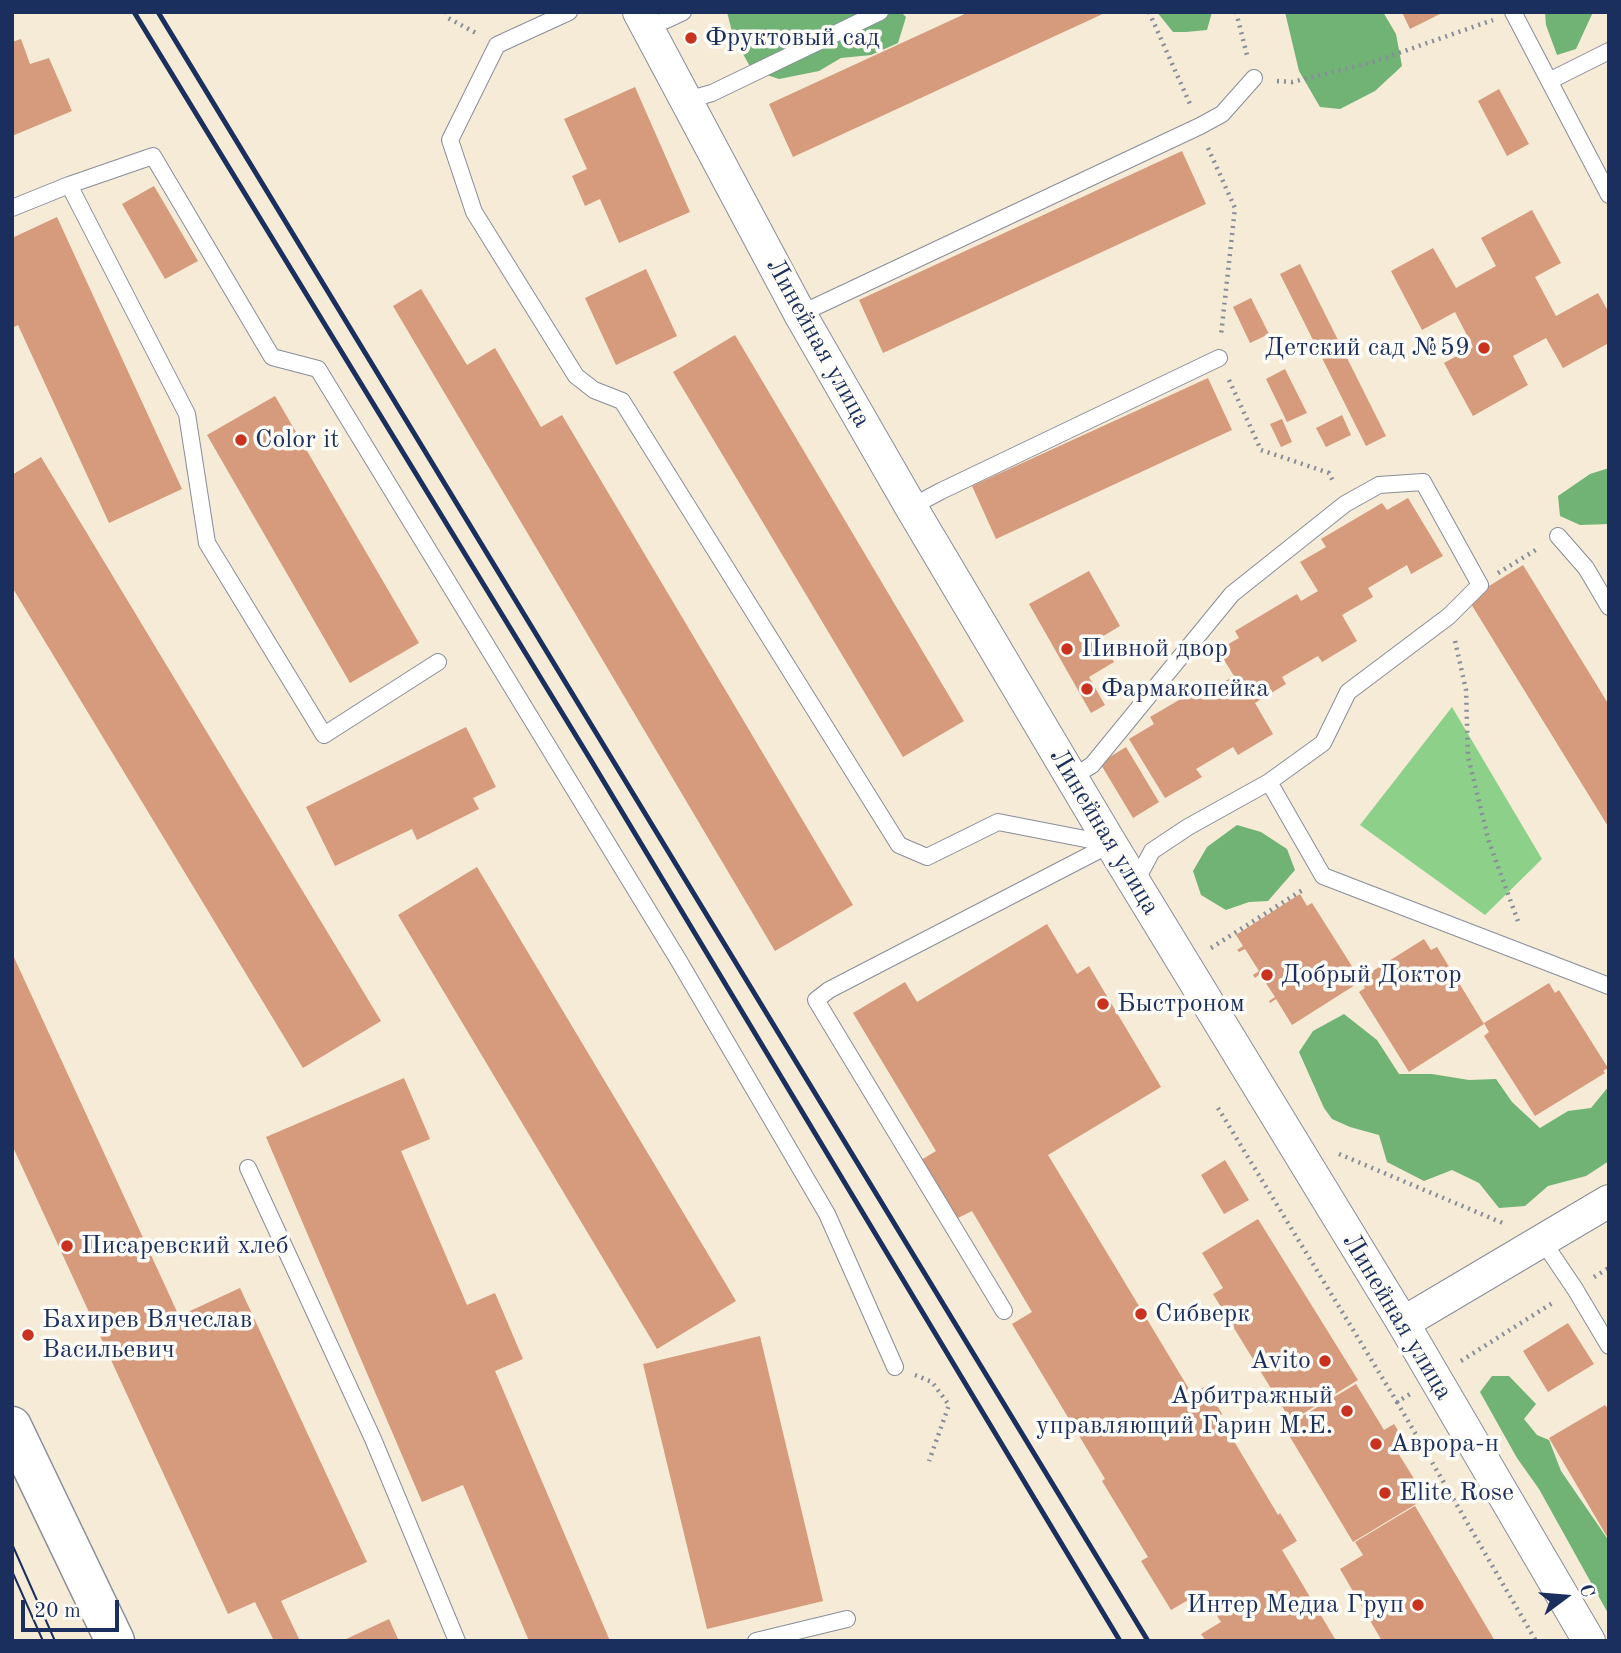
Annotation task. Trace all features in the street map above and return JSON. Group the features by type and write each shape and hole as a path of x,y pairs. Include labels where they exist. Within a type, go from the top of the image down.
{"main road":[{"path":"12,1426 115,1641"}],"street":[{"name":"Линейная улица","path":"644,20 800,314 911,507 1071,778 1403,1323 1589,1641"},
{"path":"1403,1323 1609,1201"}],"lane":[{"path":"569,12 497,45 450,140 474,212 576,376 594,390 622,401 899,845 927,858 998,822 1111,844"},
{"path":"644,20 683,12"},
{"path":"687,100 712,93 880,12"},
{"path":"1513,13 1609,195"},
{"path":"1549,81 1609,51"},
{"path":"800,314 1200,126 1222,114 1254,78"},
{"path":"12,208 153,156 272,357 318,369 686,973 827,1214 895,1367"},
{"path":"69,185 187,415 207,542 324,735 438,662"},
{"path":"911,507 1219,358"},
{"path":"1071,778 1092,765 1232,594 1345,505 1378,485 1423,482 1480,585 1449,616 1348,692 1323,743 1269,782 1188,827 1152,851 1135,883"},
{"path":"1558,536 1586,568 1609,607"},
{"path":"1269,782 1323,876 1609,986"},
{"path":"1004,1311 816,999 1111,844"},
{"path":"247,1168 373,1438 457,1641"},
{"path":"1542,1240 1609,1346"},
{"path":"756,1641 847,1619"}],"path":[{"path":"446,12 448,18 497,45"},
{"path":"1149,12 1235,208 1219,358 1261,450 1329,473 1345,505"},
{"path":"1236,12 1254,78 1292,82 1373,62 1513,13"},
{"path":"1480,585 1558,536"},
{"path":"1449,616 1466,690 1468,757 1489,842 1530,956"},
{"path":"1210,948 1323,876"},
{"path":"1338,1154 1542,1240"},
{"path":"895,1367 932,1382 949,1405 929,1461"},
{"path":"1397,1402 1536,1641"}],"green space":[{"path":"727,12 901,12 906,17 898,43 871,55 841,58 819,71 779,79 752,70 733,36"},
{"path":"1157,12 1212,12 1207,30 1173,32"},
{"path":"1285,12 1383,12 1396,34 1402,66 1375,91 1340,109 1320,107 1299,71"},
{"path":"1545,12 1593,12 1576,49 1557,55 1546,25"},
{"path":"1609,468 1609,524 1580,525 1560,516 1558,496 1590,474"},
{"path":"1452,707 1542,859 1485,915 1360,825"},
{"path":"1237,825 1261,832 1287,849 1295,870 1268,901 1249,902 1226,910 1201,895 1193,871 1207,847"},
{"path":"1344,1014 1377,1040 1399,1074 1432,1074 1469,1080 1496,1079 1512,1102 1540,1128 1568,1111 1591,1108 1609,1086 1609,1161 1586,1176 1548,1186 1525,1206 1499,1208 1479,1183 1452,1170 1424,1181 1387,1162 1379,1135 1332,1119 1324,1108 1299,1052 1313,1031"},
{"path":"1492,1376 1509,1376 1536,1404 1524,1419 1537,1435 1549,1440 1561,1471 1609,1541 1609,1615 1539,1489 1517,1458 1480,1392"}],"building":[{"path":"969,12 1107,12 793,157 769,104"},
{"path":"1402,12 1444,12 1410,29"},
{"path":"21,39 30,64 49,58 72,111 12,136 12,42"},
{"path":"635,87 690,212 619,243 600,199 585,206 572,176 587,169 564,119"},
{"path":"1499,89 1529,144 1507,156 1478,101"},
{"path":"1182,151 1206,204 883,353 859,300"},
{"path":"154,186 198,261 165,279 122,204"},
{"path":"1532,210 1561,263 1535,277 1556,316 1598,293 1609,313 1609,343 1563,368 1546,338 1513,356 1528,385 1473,416 1444,363 1473,347 1455,312 1422,330 1391,271 1433,248 1456,288 1496,266 1481,238"},
{"path":"57,217 182,489 109,523 18,325 12,328 12,238"},
{"path":"1300,264 1386,436 1366,446 1280,274"},
{"path":"646,269 677,336 616,365 585,298"},
{"path":"421,289 467,365 495,348 541,427 562,415 853,905 775,951 393,306"},
{"path":"1251,298 1269,334 1250,343 1233,307"},
{"path":"735,335 964,721 903,757 673,372"},
{"path":"1285,369 1307,413 1287,422 1266,379"},
{"path":"1208,378 1232,430 996,539 972,486"},
{"path":"275,396 419,643 350,683 207,435"},
{"path":"1342,415 1351,435 1326,447 1316,428"},
{"path":"1282,419 1292,442 1281,447 1270,424"},
{"path":"41,457 381,1021 303,1068 12,587 12,475"},
{"path":"1408,498 1443,556 1411,574 1407,565 1368,588 1373,597 1342,615 1357,641 1322,662 1318,656 1282,677 1286,684 1255,703 1273,734 1238,755 1233,747 1196,769 1202,777 1165,798 1129,739 1154,724 1150,717 1208,683 1212,689 1234,676 1218,650 1239,638 1235,631 1297,594 1301,601 1318,591 1300,562 1326,547 1321,539 1382,503 1387,510"},
{"path":"1523,565 1609,705 1609,828 1468,599"},
{"path":"1089,571 1120,626 1100,638 1114,662 1089,677 1105,705 1091,713 1029,604"},
{"path":"466,727 496,787 473,798 479,809 417,840 412,829 335,866 306,807"},
{"path":"1126,747 1159,802 1133,818 1100,763"},
{"path":"477,867 736,1301 657,1349 398,915"},
{"path":"1300,894 1307,906 1312,903 1360,979 1354,982 1355,985 1292,1025 1276,999 1270,1003 1275,997 1260,974 1255,978 1253,975 1259,971 1245,949 1239,952 1237,950 1243,946 1236,935"},
{"path":"1047,924 1077,974 1089,966 1161,1087 1048,1155 1192,1394 1206,1386 1222,1414 1219,1416 1278,1515 1280,1513 1297,1541 1282,1550 1335,1639 1331,1641 1206,1641 1201,1634 1221,1622 1202,1592 1171,1610 1141,1561 1148,1557 1102,1481 1105,1479 1012,1324 1032,1312 972,1211 956,1219 921,1160 936,1151 853,1013 905,982 917,1002"},
{"path":"1424,939 1431,950 1437,947 1484,1024 1409,1072 1359,992 1365,988 1360,979"},
{"path":"12,953 179,1316 240,1288 367,1562 281,1601 300,1641 274,1641 255,1602 228,1614 12,1145"},
{"path":"1549,983 1555,993 1559,990 1608,1068 1603,1071 1605,1073 1535,1116 1484,1036 1489,1032 1484,1023"},
{"path":"404,1078 430,1139 401,1151 467,1305 495,1293 523,1359 495,1371 610,1641 529,1641 463,1485 422,1502 266,1137"},
{"path":"1225,1160 1249,1200 1224,1214 1201,1175"},
{"path":"1258,1219 1358,1380 1291,1421 1213,1294 1223,1288 1202,1253"},
{"path":"1568,1323 1594,1364 1548,1392 1523,1351"},
{"path":"760,1336 823,1601 707,1629 643,1364"},
{"path":"1356,1384 1384,1430 1394,1424 1405,1441 1395,1448 1426,1498 1353,1542 1284,1427"},
{"path":"1605,1405 1609,1410 1609,1540 1549,1438"},
{"name":"Интер Медиа Груп","path":"1415,1506 1495,1641 1382,1641 1340,1569 1363,1555 1355,1542"},
{"path":"389,1619 399,1641 342,1641"}],"tram line":[{"path":"12,1544 55,1641"},
{"path":"12,1571 43,1641"}],"railway":[{"path":"134,12 592,762 1120,1641"},
{"path":"158,12 1148,1641"}],"place":[{"name":"Фруктовый сад","path":"691,38"},
{"name":"Детский сад №59","path":"1484,348"},
{"name":"Color it","path":"241,440"},
{"name":"Пивной двор","path":"1067,649"},
{"name":"Фармакопейка","path":"1087,689"},
{"name":"Добрый Доктор","path":"1267,975"},
{"name":"Быстроном","path":"1103,1004"},
{"name":"Писаревский хлеб","path":"67,1246"},
{"name":"Сибверк","path":"1141,1314"},
{"name":"Бахирев Вячеслав Васильевич","path":"28,1335"},
{"name":"Avito","path":"1325,1361"},
{"name":"Арбитражный управляющий Гарин М.Е.","path":"1347,1411"},
{"name":"Аврора-н","path":"1376,1444"},
{"name":"Elite Rose","path":"1385,1493"},
{"name":"Интер Медиа Груп","path":"1418,1605"}]}
